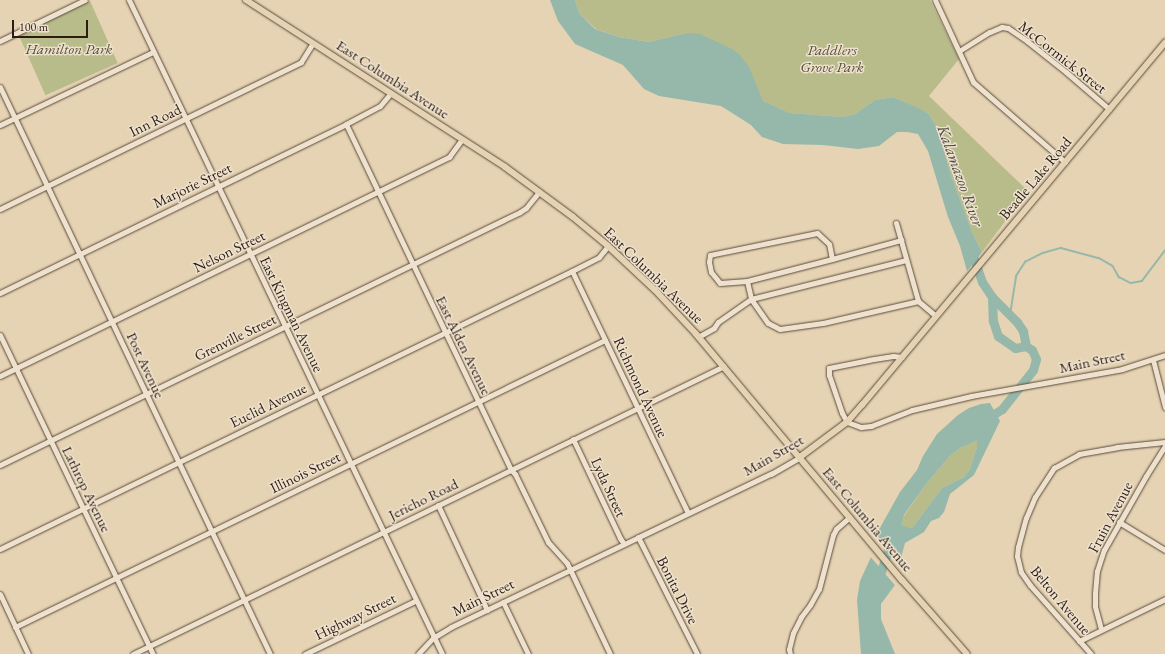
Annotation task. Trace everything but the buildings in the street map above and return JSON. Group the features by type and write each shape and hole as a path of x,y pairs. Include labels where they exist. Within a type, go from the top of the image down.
{"main road":[{"name":"East Columbia Avenue","path":"246,0 462,139 539,192 573,217 608,246 655,290 697,335 902,580 967,654"},
{"name":"Beadle Lake Road","path":"847,422 1165,42"},
{"name":"Main Street","path":"800,457 847,422"}],"street":[{"path":"0,41 85,0"},
{"name":"East Kingman Avenue","path":"129,0 415,601 442,654"},
{"path":"935,0 973,82 1065,162"},
{"name":"McCormick Street","path":"959,51 990,32 1002,27 1008,28 1049,58 1109,109"},
{"name":"Inn Road","path":"0,209 301,62 313,43"},
{"path":"0,125 153,52"},
{"name":"Post Avenue","path":"0,87 270,654"},
{"name":"Marjorie Street","path":"0,293 346,124 380,106 391,93"},
{"name":"East Alden Avenue","path":"346,124 511,470 515,474 548,542 558,551 570,570 610,654"},
{"name":"Nelson Street","path":"0,376 448,157 462,139"},
{"name":"Grenville Street","path":"0,465 520,212 526,208 539,192"},
{"path":"896,223 918,301 936,316"},
{"path":"832,259 829,244 817,233 710,255 709,262 711,272 720,283 748,281 832,259 901,240"},
{"name":"Euclid Avenue","path":"0,549 599,257 608,246"},
{"path":"697,335 714,328 716,324 751,299 906,260"},
{"name":"Richmond Avenue","path":"572,270 688,513"},
{"path":"748,281 751,299 768,323 780,329 823,323 918,301"},
{"name":"Lathrop Avenue","path":"0,334 153,654"},
{"name":"Illinois Street","path":"15,627 211,530 605,340"},
{"name":"Main Street","path":"847,422 861,427 871,426 912,410 970,396 1001,392 1122,370 1165,355"},
{"path":"847,422 842,413 829,375 830,368 893,356 902,357"},
{"path":"1153,360 1165,407"},
{"name":"Jericho Road","path":"132,654 724,366"},
{"name":"Lyda Street","path":"573,439 624,544"},
{"name":"Belton Avenue","path":"1091,654 1030,585 1021,572 1017,556 1022,529 1035,497 1054,468 1079,454 1117,447 1165,442"},
{"name":"Fruin Avenue","path":"1100,630 1095,606 1096,577 1104,550 1119,522 1165,446"},
{"name":"Main Street","path":"418,654 434,638 487,610 771,474 800,457"},
{"path":"438,505 487,610"},
{"path":"790,654 789,649 793,633 800,617 810,605 819,589 832,535 836,529 850,516"},
{"path":"1119,522 1165,550"},
{"name":"Bonita Drive","path":"638,537 697,654"},
{"path":"0,594 28,654"},
{"path":"1079,641 1165,599"},
{"name":"Highway Street","path":"305,654 415,601"},
{"path":"503,602 528,654"}],"green space":[{"name":"Paddlers Grove Park","path":"575,0 930,0 959,59 929,96 1028,191 982,252 972,232 951,175 937,128 929,114 893,97 875,100 855,114 843,117 790,113 763,101 686,33 649,42 619,37 596,29 579,13"},
{"name":"Hamilton Park","path":"90,1 118,63 45,95 18,33"},
{"path":"977,439 977,447 970,469 964,477 942,488 912,528 900,525 904,516 927,483 949,457 960,448"}],"shaded area":[{"path":"550,0 575,0 579,13 595,29 619,37 649,42 686,33 700,34 732,49 740,55 749,67 763,101 790,113 843,117 855,114 875,100 893,97 929,114 937,128 951,175 972,232 982,252 967,271 960,246 948,217 928,151 918,134 897,132 879,146 858,149 823,145 783,144 762,137 751,125 721,106 659,96 644,89 623,65 575,44 558,21"},
{"path":"990,403 1000,421 974,475 950,494 944,512 939,518 931,521 924,532 905,543 900,562 876,535 900,492 917,470 923,456 937,434 958,415 969,408","holes":["977,440 977,447 970,469 964,477 942,488 912,528 901,525 904,515 927,483 949,457 960,448"]},
{"path":"871,557 895,585 881,604 881,619 895,654 861,654 857,600 860,581"}],"pier":[{"path":"875,534 901,564 898,563"},
{"path":"869,555 872,555 896,583 895,585"}],"waterway":[{"path":"1010,315 1016,276 1025,262 1043,253 1061,248 1099,258 1113,266 1119,277 1131,283 1142,281 1165,250"},
{"name":"Kalamazoo River","path":"971,250 982,282 992,297 993,321 998,336 1015,348 1026,346 1032,350 1036,359 1033,370 1002,409 986,419"},
{"name":"Kalamazoo River","path":"992,297 1017,322 1023,331 1026,346"},
{"name":"Kalamazoo River","path":"878,581 892,538"}]}
